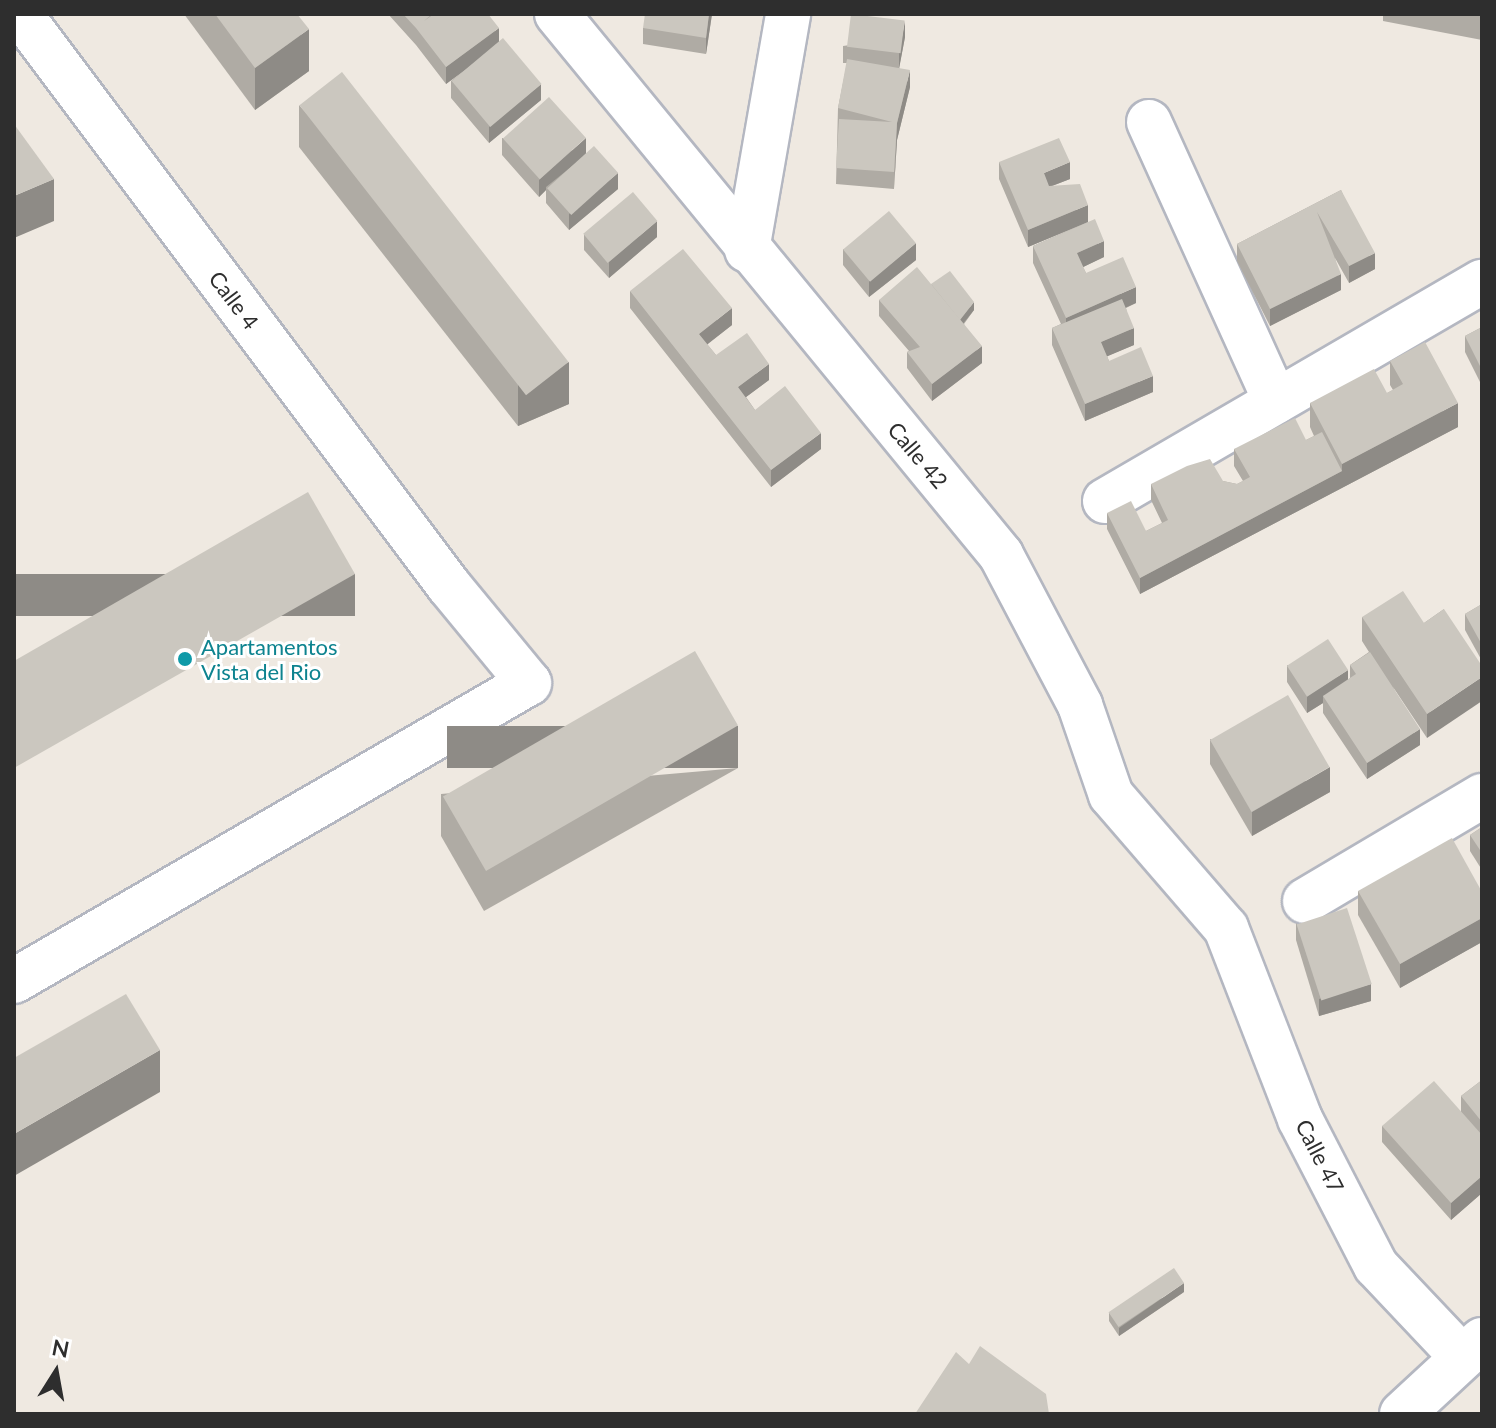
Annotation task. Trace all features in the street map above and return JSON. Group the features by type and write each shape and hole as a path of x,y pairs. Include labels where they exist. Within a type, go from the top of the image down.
{"street":[{"name":"Calle 4","path":"14,981 529,683 449,586 20,14"},
{"name":"Calle 42","path":"557,14 747,250 1001,555 1080,705 1111,795 1226,928"},
{"path":"747,250 788,14"},
{"path":"1149,122 1276,402"},
{"path":"1105,501 1482,282"},
{"path":"1305,901 1482,796"},
{"name":"Calle 47","path":"1226,928 1300,1119 1376,1266 1472,1348"},
{"path":"1402,1414 1472,1348"}],"building":[{"path":"215,14 297,14 309,29 255,68"},
{"path":"403,14 432,14 424,21 434,14 488,14 499,28 446,67"},
{"path":"645,14 709,14 706,38 643,28"},
{"path":"851,14 905,21 901,53 847,47"},
{"path":"503,38 542,84 490,127 452,81"},
{"path":"847,59 910,70 897,123 894,172 836,168 839,119 892,122 838,108"},
{"path":"342,72 569,362 526,395 299,105"},
{"path":"549,97 586,138 540,179 503,138"},
{"path":"14,124 54,179 14,196"},
{"path":"1059,138 1070,162 1044,173 1049,186 1080,184 1088,205 1028,230 999,162"},
{"path":"594,146 618,173 571,215 547,188"},
{"path":"1341,190 1375,253 1349,266 1317,212 1341,274 1270,309 1237,244"},
{"path":"633,192 657,221 608,263 583,234"},
{"path":"889,211 916,243 870,282 843,250"},
{"path":"1095,219 1104,241 1077,253 1086,273 1123,257 1136,287 1066,318 1033,246"},
{"path":"683,249 732,308 699,334 716,355 747,333 769,364 738,387 755,410 785,386 821,433 771,470 630,291"},
{"path":"917,267 982,346 932,384 907,352 920,347 879,300"},
{"path":"950,271 974,302 960,320 931,284"},
{"path":"1122,299 1134,328 1101,342 1109,361 1141,347 1153,376 1085,404 1052,328"},
{"path":"1482,327 1482,370 1465,336"},
{"path":"1425,342 1458,403 1342,464 1310,403 1374,369 1387,393 1403,384 1390,361"},
{"path":"1295,418 1306,440 1322,432 1342,471 1140,578 1107,513 1131,501 1146,531 1168,520 1151,484 1187,466 1210,459 1223,481 1237,484 1250,477 1234,449"},
{"path":"308,492 355,574 14,768 14,661"},
{"path":"1403,591 1424,623 1444,609 1482,666 1482,677 1427,714 1362,617"},
{"path":"1482,604 1482,645 1465,614"},
{"path":"1328,639 1348,670 1307,697 1287,666"},
{"path":"695,651 738,725 486,871 443,796"},
{"path":"1370,652 1420,729 1367,763 1323,696 1356,674 1350,665"},
{"path":"1288,695 1330,767 1252,812 1210,740"},
{"path":"1482,827 1482,853 1470,835"},
{"path":"1452,838 1482,892 1482,918 1400,964 1358,891"},
{"path":"1347,908 1372,984 1321,1000 1297,924"},
{"path":"126,994 160,1050 14,1134 14,1058"},
{"path":"1482,1080 1482,1122 1461,1096"},
{"path":"1434,1081 1482,1135 1482,1176 1451,1203 1382,1126"},
{"path":"1174,1268 1184,1283 1119,1327 1109,1312"},
{"path":"980,1346 1046,1394 1049,1414 915,1414 956,1352 969,1364"}],"place":[{"name":"Apartamentos Vista del Rio","path":"185,659"}]}
